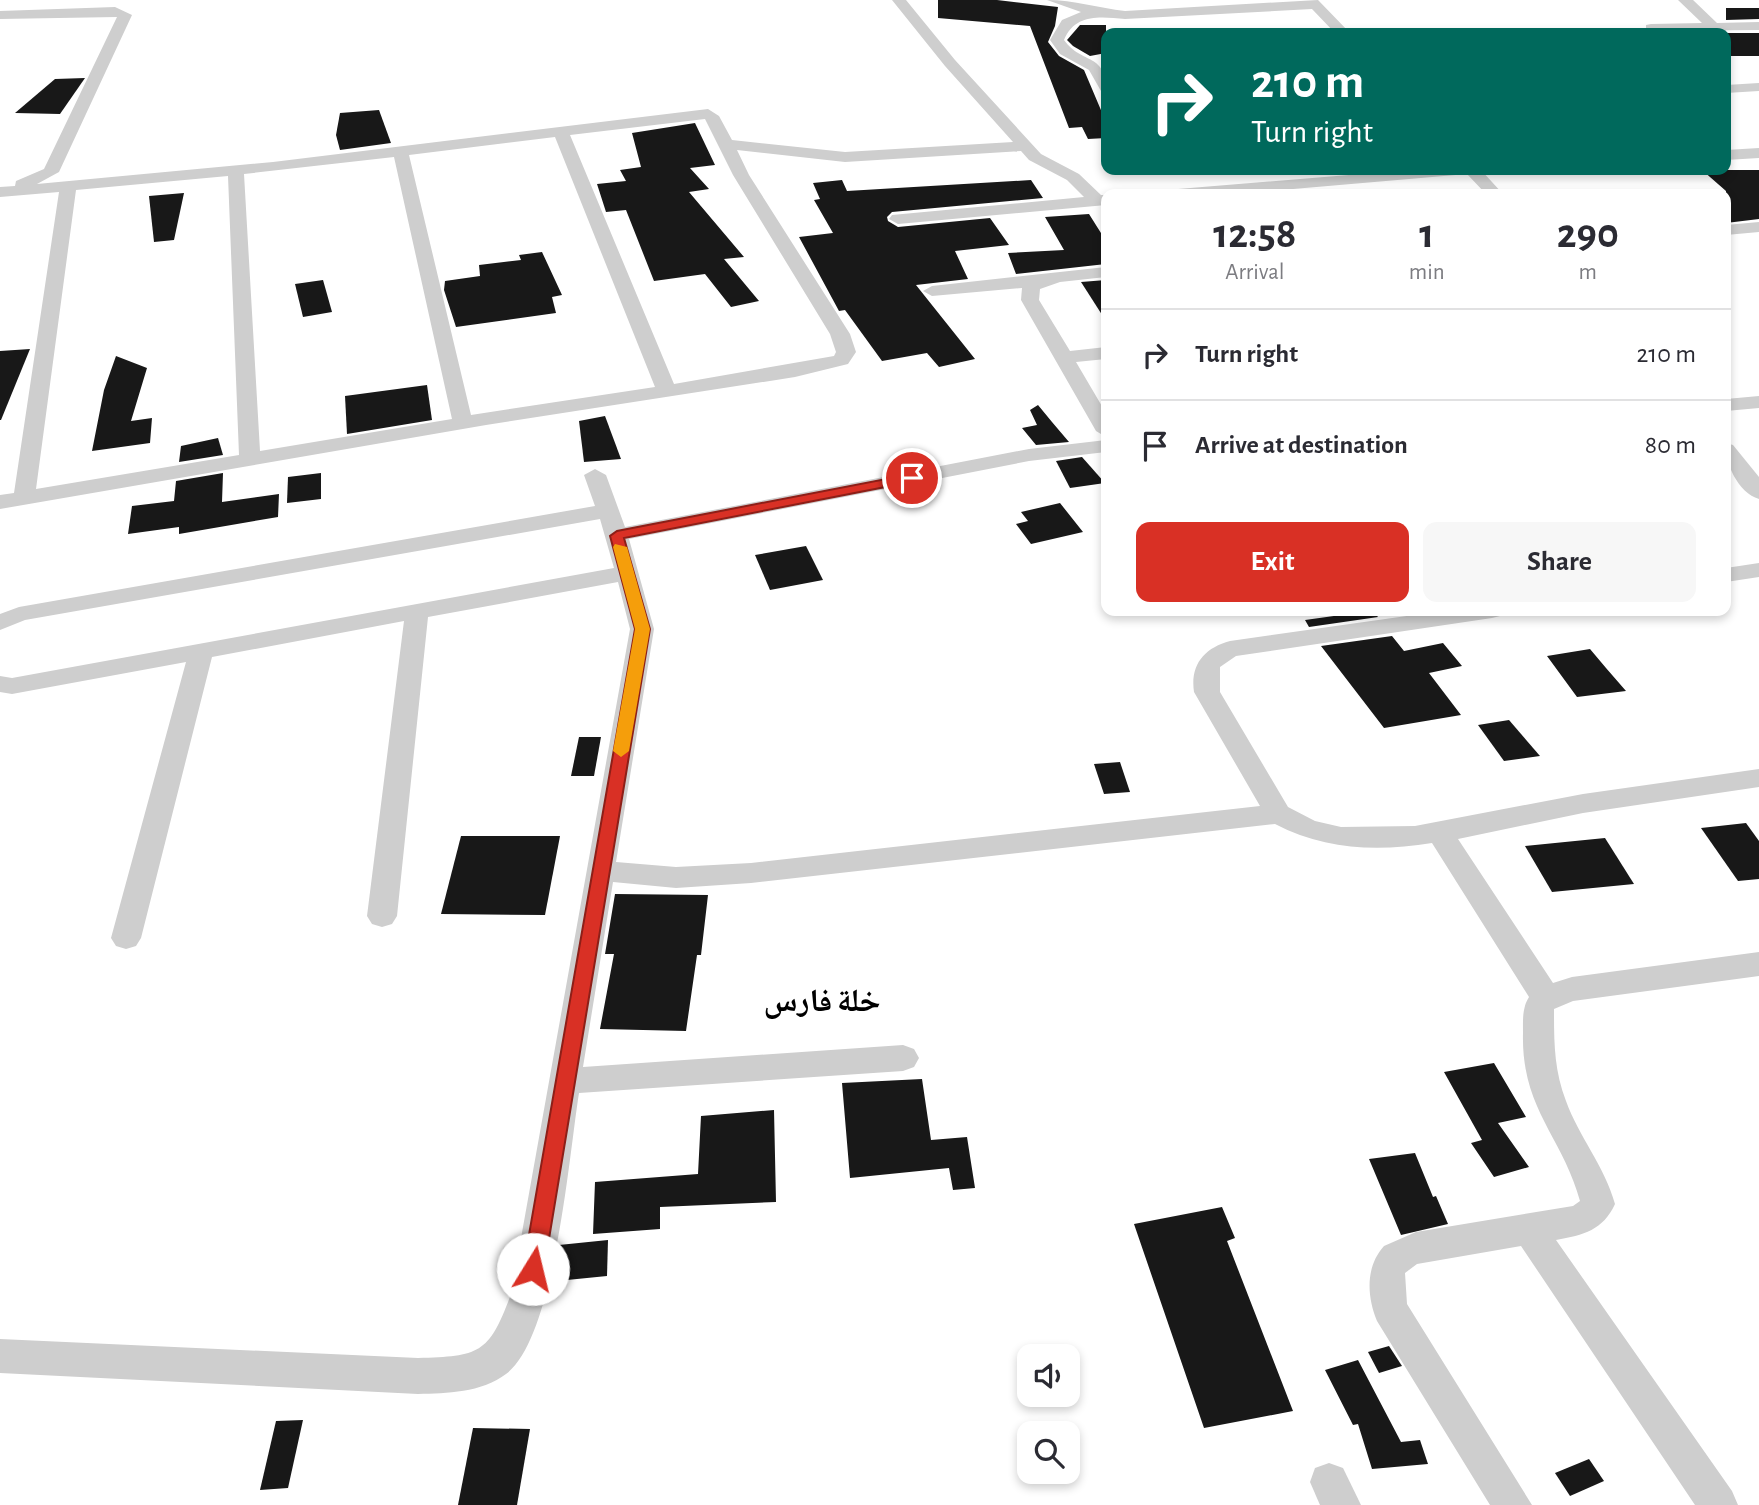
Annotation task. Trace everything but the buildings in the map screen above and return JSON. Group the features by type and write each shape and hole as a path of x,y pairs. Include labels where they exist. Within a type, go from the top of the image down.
{"street":[{"path":"899,0 1035,157 1073,177 1101,200"},
{"path":"1054,0 1096,12 1151,15 1313,2 1338,28"},
{"path":"1685,0 1714,27"},
{"path":"0,191 42,178 51,172 125,15 115,10 2,18"},
{"path":"1096,12 1072,18 1061,27 1057,40 1065,51 1095,67 1101,78"},
{"path":"1651,28 1759,26"},
{"path":"1731,89 1759,87"},
{"path":"0,191 236,170 708,114 714,119 759,205 840,334 846,352 841,360 795,371 250,458 0,502"},
{"path":"561,132 666,390"},
{"path":"726,144 845,158 1026,146"},
{"path":"400,150 463,423"},
{"path":"1731,155 1759,153"},
{"path":"236,170 250,458"},
{"path":"1267,175 1278,186"},
{"path":"1240,189 1406,175"},
{"path":"1477,175 1490,189"},
{"path":"23,497 68,186"},
{"path":"898,219 1101,201"},
{"path":"1731,230 1759,227"},
{"path":"932,291 1101,273"},
{"path":"1046,280 1031,286 1030,300 1101,422"},
{"path":"1065,358 1101,354"},
{"path":"1731,405 1759,402"},
{"path":"0,623 19,614 611,523 1029,455 1101,447"},
{"path":"1731,456 1759,492"},
{"path":"0,1356 460,1376 479,1371 498,1359 514,1338 529,1294 642,629 596,475"},
{"path":"1731,574 1759,570"},
{"path":"0,684 12,685 627,573"},
{"path":"382,916 417,611"},
{"path":"1457,616 1230,649 1210,658 1203,673 1207,692 1279,814 1297,828 1360,838 1439,831 1560,808 1759,778"},
{"path":"127,938 201,651"},
{"path":"601,869 625,876 668,878 751,873 1279,814"},
{"path":"1439,831 1546,998"},
{"path":"1512,1505 1390,1309 1386,1276 1392,1261 1399,1253 1578,1221 1590,1215 1598,1204 1591,1178 1543,1086 1538,1061 1539,1006 1546,998 1572,989 1759,964"},
{"path":"565,1081 903,1058"},
{"path":"1529,1229 1718,1505"}],"slow traffic":[{"path":"620,547 642,629 621,751"}],"district":[{"name":"خلة فارس","path":"822,1000"}],"route":[{"path":"533,1269 642,629 617,536 912,478"}]}
